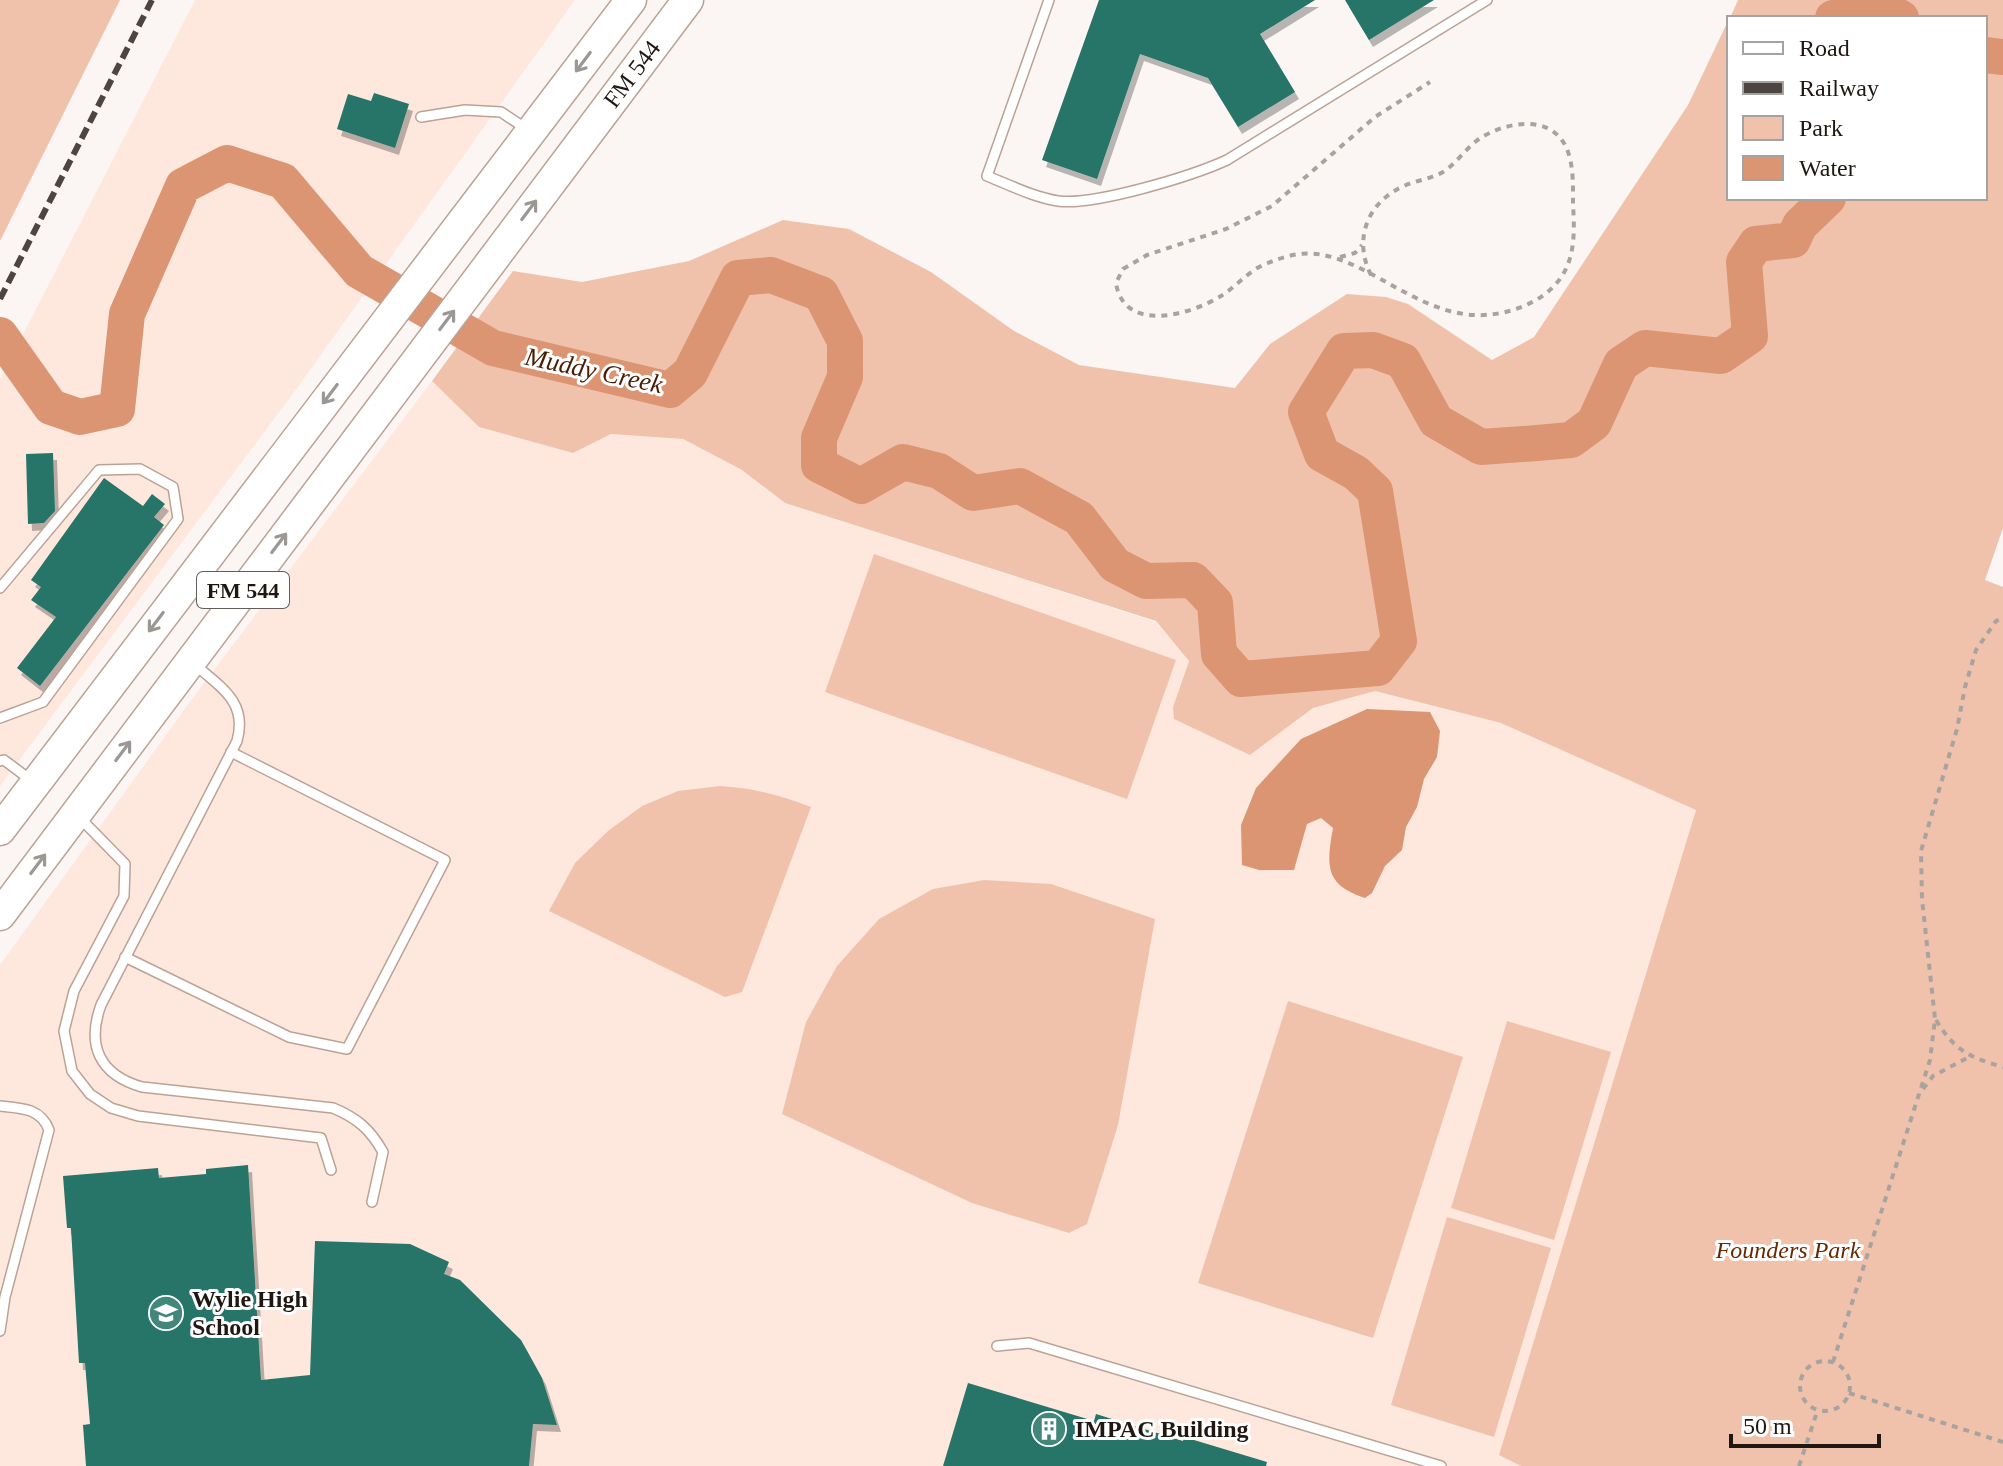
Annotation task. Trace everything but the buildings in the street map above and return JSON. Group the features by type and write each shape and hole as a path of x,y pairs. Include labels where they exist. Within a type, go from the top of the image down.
{"main road":[{"name":"FM 544","path":"0,830 631,0"},
{"name":"FM 544","path":"0,915 688,0"},
{"path":"34,783 76,814"}],"lane":[{"path":"1049,0 987,176 1044,198 1079,202 1201,172 1227,160 1487,0"},
{"path":"421,117 465,110 501,112 531,132"},
{"path":"0,588 99,470 140,469 173,487 178,519 43,702 0,718"},
{"path":"190,661 233,700 241,727 125,957 95,1022 94,1040 110,1072 125,1082 142,1087 333,1108 354,1117 371,1132 383,1152 372,1202"},
{"path":"125,957 289,1037 347,1049 445,860 231,752"},
{"path":"1,758 34,783"},
{"path":"76,814 125,864 124,896 74,991 67,1018 64,1031 72,1071 90,1094 111,1108 138,1116 321,1138 331,1170"},
{"path":"0,1106 34,1111 44,1119 49,1130 5,1297 0,1331"},
{"path":"997,1346 1029,1343 1441,1466"}],"path":[{"path":"1371,275 1365,265 1363,243 1368,218 1385,198 1409,184 1444,171 1462,153 1502,128 1530,124 1551,131 1565,145 1573,181 1570,261 1555,284 1532,303 1500,313 1471,315 1419,301 1339,258 1301,254 1275,260 1256,269 1209,303 1160,316 1146,316 1130,310 1122,303 1116,283 1123,269 1147,255 1226,229 1272,206 1375,117 1430,82"},
{"path":"1339,258 1355,253 1363,243"},
{"path":"1833,1362 1930,1060 1935,1019 1922,899 1921,851 1957,729 1976,650 1996,621 2003,618"},
{"path":"1935,1019 1948,1040 1969,1057 2003,1067"},
{"path":"1920,1092 1933,1076 1969,1057"},
{"path":"1816,1362 1833,1362 1846,1372 1849,1393 1837,1408 1818,1409 1803,1397 1803,1373 1816,1362"},
{"path":"1849,1393 2003,1442"},
{"path":"1799,1466 1818,1409"}],"shaded area":[{"path":"195,0 575,0 300,384 0,786 0,379"},
{"path":"432,381 479,427 573,453 611,434 683,439 742,470 785,503 1156,622 1189,660 1173,707 1250,755 1313,708 1375,691 1501,723 1697,810 1500,1454 1521,1466 0,1466 0,965 189,703"}],"green space":[{"path":"0,0 120,0 0,241"},
{"name":"Founders Park","path":"1738,0 2003,0 2003,528 1985,580 2003,587 2003,1466 1521,1466 1499,1455 1696,810 1501,723 1375,691 1313,708 1250,755 1174,719 1173,707 1189,661 1156,621 785,503 742,470 683,439 611,434 573,453 479,427 432,381 513,271 582,282 689,261 783,220 849,229 931,272 1014,331 1079,365 1235,388 1270,344 1347,294 1386,297 1408,304 1492,360 1534,337 1688,105 1727,23 1727,200 1987,200 1987,16 1731,16"},
{"path":"874,554 1176,660 1127,799 825,692"},
{"path":"720,786 766,793 811,807 742,992 725,997 549,911 575,863 608,831 642,806 678,791"},
{"path":"984,880 1051,884 1155,919 1118,1125 1087,1224 1069,1233 972,1203 782,1114 806,1022 837,966 879,919 933,889"},
{"path":"1288,1001 1463,1057 1373,1338 1198,1283"},
{"path":"1507,1021 1611,1052 1554,1240 1451,1208"},
{"path":"1447,1217 1551,1248 1494,1437 1391,1405"}],"water":[{"path":"1367,709 1430,712 1440,731 1437,757 1424,779 1417,807 1406,827 1402,850 1385,866 1372,893 1365,898 1342,887 1335,880 1329,853 1333,828 1321,818 1307,824 1294,870 1259,870 1242,865 1241,825 1256,788 1301,739"}],"waterway":[{"name":"Muddy Creek","path":"1842,16 1882,7 1898,16"},
{"name":"Muddy Creek","path":"1987,55 2003,57"},
{"name":"Muddy Creek","path":"0,335 51,407 80,417 117,409 127,314 183,186 227,163 283,181 359,271 493,348 670,390 690,373 738,278 771,275 821,294 845,341 845,377 819,438 819,465 861,486 903,462 939,471 973,493 1020,486 1079,518 1115,565 1146,581 1193,580 1215,603 1219,654 1241,679 1378,668 1399,641 1375,491 1356,473 1322,454 1306,412 1344,351 1373,350 1403,361 1436,421 1481,447 1571,440 1594,423 1621,364 1645,348 1721,356 1750,336 1744,262 1756,244 1793,240 1800,225 1826,200"}],"railway":[{"path":"0,299 152,0"}],"place":[{"name":"Wylie High School","path":"166,1313"},
{"name":"IMPAC Building","path":"1049,1429"}]}
